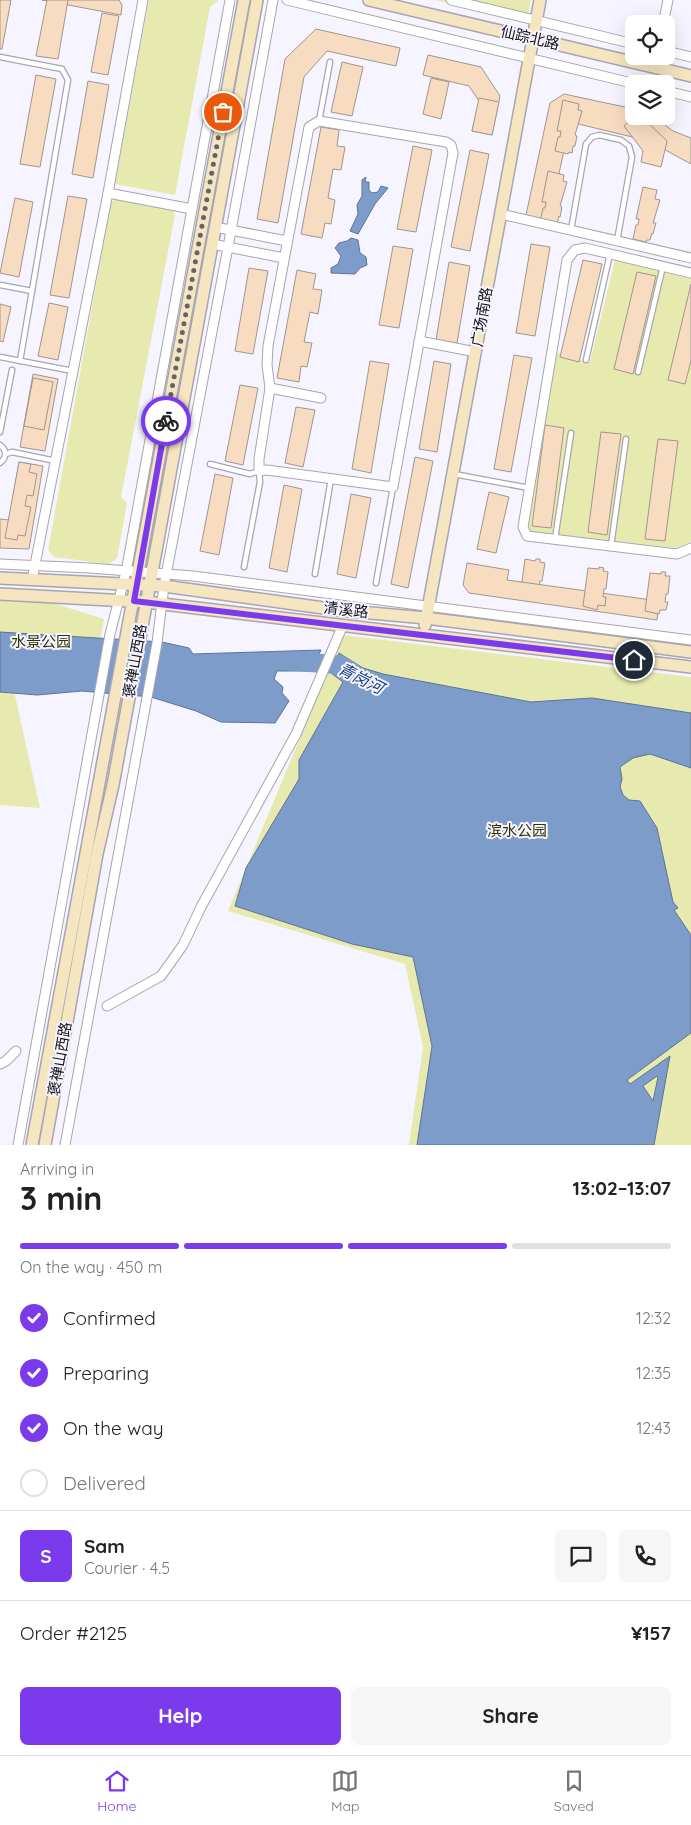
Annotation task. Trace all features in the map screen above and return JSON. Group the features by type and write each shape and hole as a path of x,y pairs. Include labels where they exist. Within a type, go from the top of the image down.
{"main road":[{"name":"褒禅山西路","path":"32,1145 244,0"},
{"name":"褒禅山西路","path":"45,1145 97,854 113,785 257,0"},
{"name":"仙踪北路","path":"369,0 691,76"},
{"name":"广场南路","path":"423,634 540,0"},
{"name":"清溪路","path":"0,578 32,580 124,577 165,580 338,610 426,618 691,652"},
{"name":"清溪路","path":"0,594 146,602 691,667"}],"street":[{"path":"32,580 108,193 143,0"},
{"path":"18,1145 110,634 124,577 230,0"},
{"path":"64,1145 158,643 165,580 228,247 272,0"},
{"path":"288,0 625,81"},
{"path":"451,0 625,42"},
{"path":"665,15 667,0"},
{"path":"675,53 691,57"},
{"path":"675,93 691,97"},
{"path":"319,121 446,142 451,146 453,153 393,487 267,470 259,471 259,459 270,388 266,365 268,346 287,241 309,126 319,121"},
{"path":"108,193 192,209"},
{"path":"501,214 691,258"},
{"path":"215,227 287,241"},
{"path":"212,244 284,258"},
{"path":"691,273 585,248 575,250 567,260 523,527 527,536 677,554 691,548"},
{"path":"419,340 476,352"},
{"path":"270,388 321,398"},
{"path":"0,564 35,566 124,577"},
{"path":"165,580 193,576 691,640"},
{"path":"107,1006 161,976 183,945 201,907 296,734 343,624"},
{"path":"0,1064 6,1062 16,1051"}],"lane":[{"path":"0,57 62,69 68,80 20,361"},
{"path":"319,121 330,62"},
{"path":"571,231 586,144 592,137 599,135 621,140 629,146 632,157 617,242"},
{"path":"586,360 610,254"},
{"path":"638,372 664,266"},
{"path":"0,285 32,291"},
{"path":"0,357 73,371"},
{"path":"0,432 12,370"},
{"path":"555,539 571,433"},
{"path":"612,546 626,439"},
{"path":"0,445 6,454 4,460 0,463"},
{"path":"6,454 12,452 56,461"},
{"path":"210,464 250,474 259,471 260,482 244,567"},
{"path":"453,474 530,488"},
{"path":"315,574 331,479"},
{"path":"376,584 393,487"}],"green space":[{"path":"149,0 219,0 210,7 175,195 115,184"},
{"path":"435,0 531,0 527,20"},
{"path":"117,199 172,209 175,215 121,497 127,503 117,558 109,564 54,557 48,550 111,202"},
{"path":"615,260 691,277 691,542 676,548 527,531 557,353 590,362"},
{"name":"水景公园","path":"0,594 30,596 104,619 92,685 12,682 40,808 0,805"},
{"name":"滨水公园","path":"343,635 691,677 691,1145 409,1145 423,1047 405,964 228,911"}],"water":[{"path":"366,177 365,182 369,182 369,190 372,193 378,192 381,186 388,188 375,204 358,234 350,231 358,214 357,205 362,196 362,180"},
{"path":"351,238 358,240 360,253 366,257 367,265 360,268 355,274 331,273 331,268 338,264 341,256 335,248 339,243"},
{"path":"0,632 162,642 189,648 193,654 321,650 311,671 277,671 274,679 283,687 282,693 289,701 275,723 221,722 196,711 151,697 82,691 37,695 0,692"},
{"name":"滨水公园","path":"339,653 363,668 383,674 531,702 592,698 691,713 691,768 650,754 633,758 620,767 622,779 620,787 623,795 629,800 640,801 657,828 673,902 678,908 674,910 691,935 691,1033 627,1080 630,1084 670,1056 654,1145 417,1145 432,1046 413,957 352,944 235,906 246,868 299,779 299,760 343,682 331,673","holes":["658,1077 653,1101 643,1086"]}],"building":[{"path":"0,0 11,0 2,49 0,49"},
{"path":"42,0 119,0 122,5 121,15"},
{"path":"47,0 68,0 58,59 36,56"},
{"path":"102,13 119,16 108,75 91,72"},
{"path":"316,29 400,48 396,66 327,51 304,77 278,223 257,219 285,59"},
{"path":"428,55 481,67 500,96 492,135 472,131 479,101 469,86 423,75"},
{"path":"342,62 363,67 352,116 331,112"},
{"path":"36,75 56,79 40,167 20,164"},
{"path":"431,78 449,82 441,119 423,114"},
{"path":"88,81 109,85 93,178 72,174"},
{"path":"564,94 625,107 625,125 665,125 673,131 691,138 691,164 649,141 570,122 549,220 526,215 550,103"},
{"path":"479,98 499,102 492,135 472,131"},
{"path":"563,100 579,104 578,110 582,111 575,135 577,136 575,146 573,146 572,153 569,152 568,154 555,151 561,131 557,131"},
{"path":"650,125 667,141 661,167 641,162 643,151 624,126"},
{"path":"321,127 339,130 337,146 345,147 341,170 333,169 328,198 335,200 331,224 325,223 322,238 301,234"},
{"path":"413,146 432,150 416,232 397,229"},
{"path":"470,150 489,154 470,251 451,247"},
{"path":"548,171 564,175 563,181 567,182 557,224 540,222 546,202 542,202"},
{"path":"643,187 657,190 655,199 660,200 653,223 656,223 653,234 650,240 646,242 633,239 636,225 638,225 639,219 636,219"},
{"path":"68,196 87,199 69,298 50,295"},
{"path":"15,198 33,202 19,277 0,273"},
{"path":"531,244 550,247 535,336 516,333"},
{"path":"393,246 413,249 399,328 379,325"},
{"path":"583,260 602,264 579,362 560,357"},
{"path":"449,262 470,266 457,343 436,340"},
{"path":"249,268 268,271 253,354 235,351"},
{"path":"297,270 316,274 313,289 322,290 318,314 310,312 304,342 312,343 307,367 301,366 299,382 277,378"},
{"path":"637,272 656,276 633,374 614,369"},
{"path":"691,284 691,361 685,384 668,380"},
{"path":"49,303 68,307 58,360 38,356"},
{"path":"0,304 11,307 3,342 0,341"},
{"path":"514,355 532,358 511,472 494,469"},
{"path":"370,361 389,364 371,473 352,469"},
{"path":"434,361 451,364 437,452 419,449"},
{"path":"33,374 58,379 45,451 20,447"},
{"path":"33,378 53,382 44,430 24,426"},
{"path":"240,385 258,388 243,465 225,461"},
{"path":"296,407 315,410 303,467 285,463"},
{"path":"545,425 564,428 551,528 532,526"},
{"path":"601,432 621,434 607,535 588,532"},
{"path":"658,439 678,441 665,541 645,539"},
{"path":"415,457 433,461 408,588 391,584"},
{"path":"19,462 43,466 29,549 0,548 0,519 9,520"},
{"path":"19,462 31,464 29,472 37,474 33,496 27,495 25,506 31,507 25,536 18,535 17,540 5,538"},
{"path":"215,474 233,478 219,555 200,551"},
{"path":"284,485 302,489 287,572 269,568"},
{"path":"489,492 509,497 496,553 477,549"},
{"path":"351,494 371,498 356,578 337,574"},
{"path":"525,559 535,561 540,559 540,562 545,563 539,588 542,589 541,597 534,596 534,601 520,597"},
{"path":"467,563 509,570 507,580 659,601 657,620 469,593 463,585"},
{"path":"599,567 604,568 603,571 608,572 603,597 606,597 605,606 598,605 597,610 583,606 588,568 599,569"},
{"path":"661,572 666,572 665,576 670,576 665,602 668,602 666,610 660,610 659,614 645,611 650,573 661,574"}],"waterway":[{"name":"青岗河","path":"291,661 341,665 356,675"}],"way so far":[{"path":"166,421 223,112"}],"route":[{"path":"166,421 134,601 634,660"}]}
